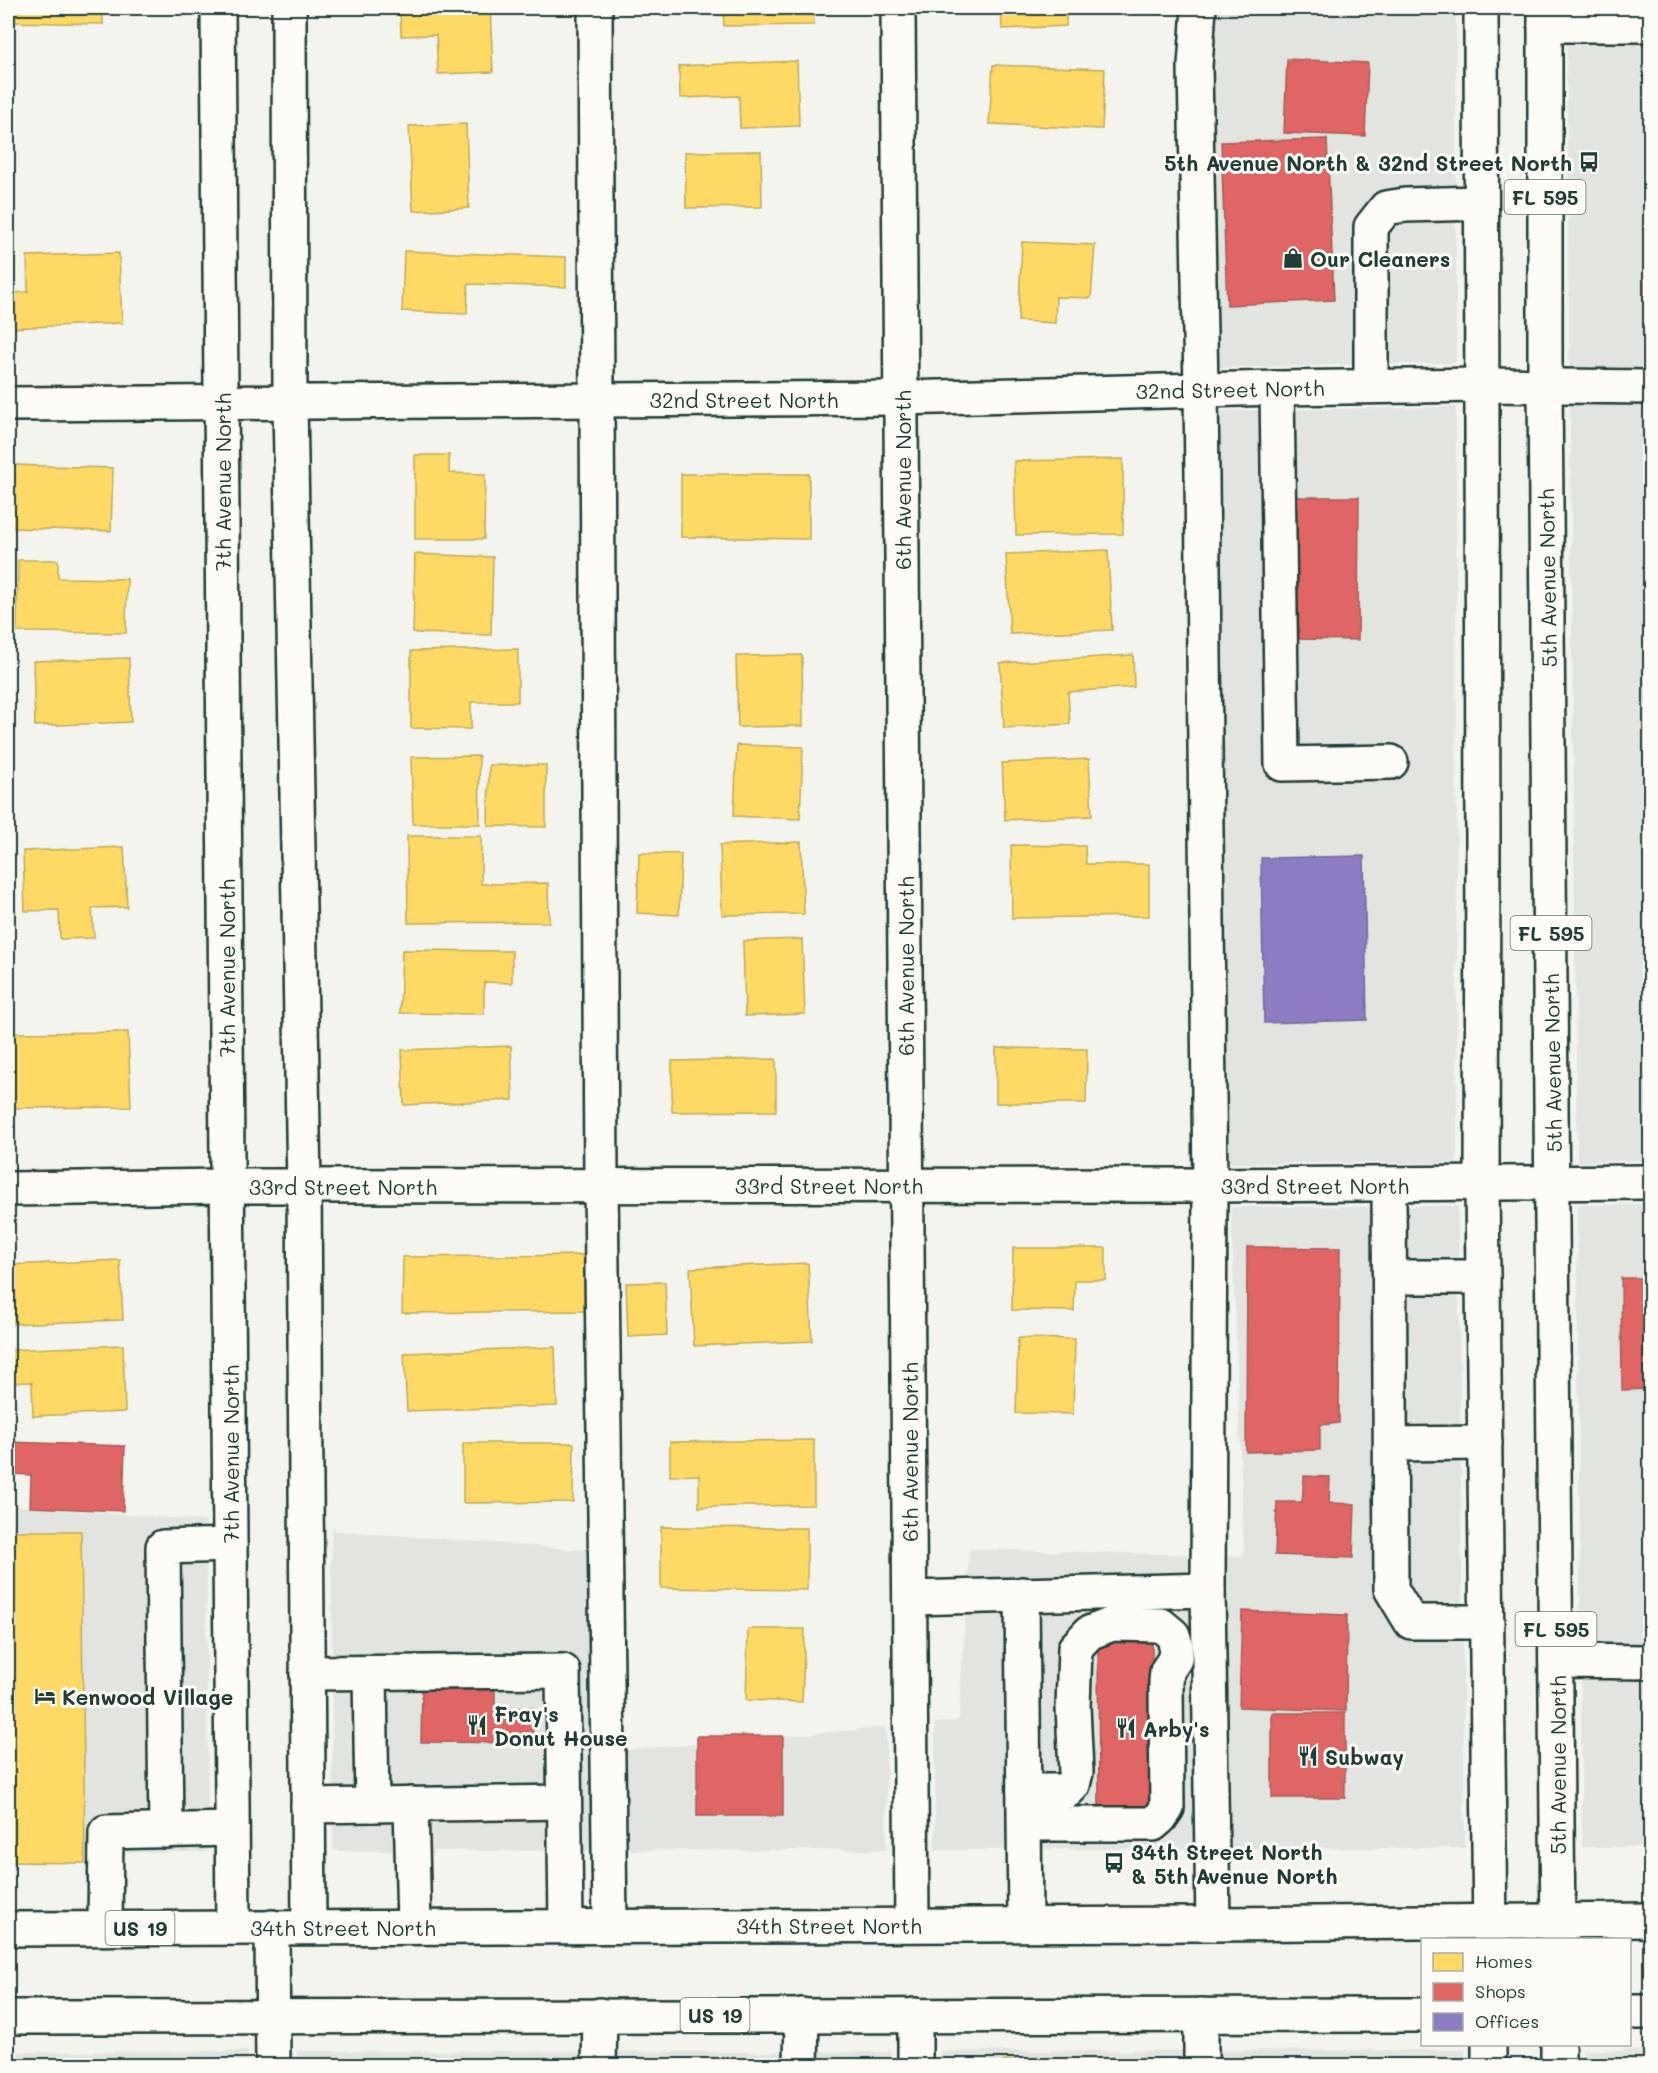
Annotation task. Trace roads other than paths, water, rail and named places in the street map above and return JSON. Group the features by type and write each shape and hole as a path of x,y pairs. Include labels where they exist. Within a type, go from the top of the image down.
{"main road":[{"name":"7th Avenue North","path":"218,8 233,1928"},
{"path":"289,8 290,402 304,1186 309,1927"},
{"path":"595,8 601,1186 610,1926"},
{"name":"6th Avenue North","path":"898,8 912,1924"},
{"path":"1199,8 1195,66 1210,1185 1208,1590 1213,1924"},
{"name":"FL 595","path":"1481,8 1482,1184 1490,1931"},
{"path":"1545,16 1650,25"},
{"name":"5th Avenue North","path":"1545,16 1545,386 1558,1930"},
{"path":"1371,386 1371,227 1386,208 1481,202"},
{"name":"32nd Street North","path":"8,404 901,398 1371,386 1650,387"},
{"path":"1277,388 1282,764 1391,762"},
{"name":"33rd Street North","path":"8,1189 227,1186 1389,1185 1650,1182"},
{"path":"1389,1185 1392,1589 1411,1622 1487,1622"},
{"path":"1390,1277 1483,1277"},
{"path":"1391,1444 1485,1443"},
{"path":"166,1831 163,1547 230,1545"},
{"path":"910,1598 1208,1590"},
{"path":"1022,1594 1025,1924"},
{"path":"1024,1791 1067,1791 1073,1785 1076,1772 1073,1707 1075,1648 1089,1633 1112,1624 1139,1624 1161,1625 1173,1635 1176,1645 1175,1659 1167,1671 1166,1682 1167,1808 1160,1818 1153,1824 1025,1824"},
{"path":"1556,1661 1650,1662"},
{"path":"307,1673 563,1671 566,1926"},
{"path":"370,1673 372,1805"},
{"path":"308,1806 564,1802"},
{"path":"411,1804 414,1927"},
{"path":"105,1928 106,1832 232,1829"},
{"name":"34th Street North","path":"8,1929 1213,1924 1490,1931 1558,1930 1650,1920"},
{"path":"272,1927 273,2066"},
{"path":"1631,2012 1650,2012"},
{"path":"599,2066 600,2015"},
{"path":"799,2063 802,2015"},
{"path":"915,2015 915,2066"},
{"path":"1201,2015 1201,2066"},
{"name":"US 19","path":"8,2017 1421,2015"},
{"path":"1489,2046 1489,2066"},
{"path":"1558,2046 1558,2066"}],"place":[{"name":"5th Avenue North & 32nd Street North","path":"1589,162"},
{"name":"Our Cleaners","path":"1293,258"},
{"name":"Kenwood Village","path":"45,1696"},
{"name":"Fray's Donut House","path":"477,1725"},
{"name":"Arby's","path":"1126,1728"},
{"name":"Subway","path":"1308,1756"},
{"name":"34th Street North & 5th Avenue North","path":"1114,1863"}]}
